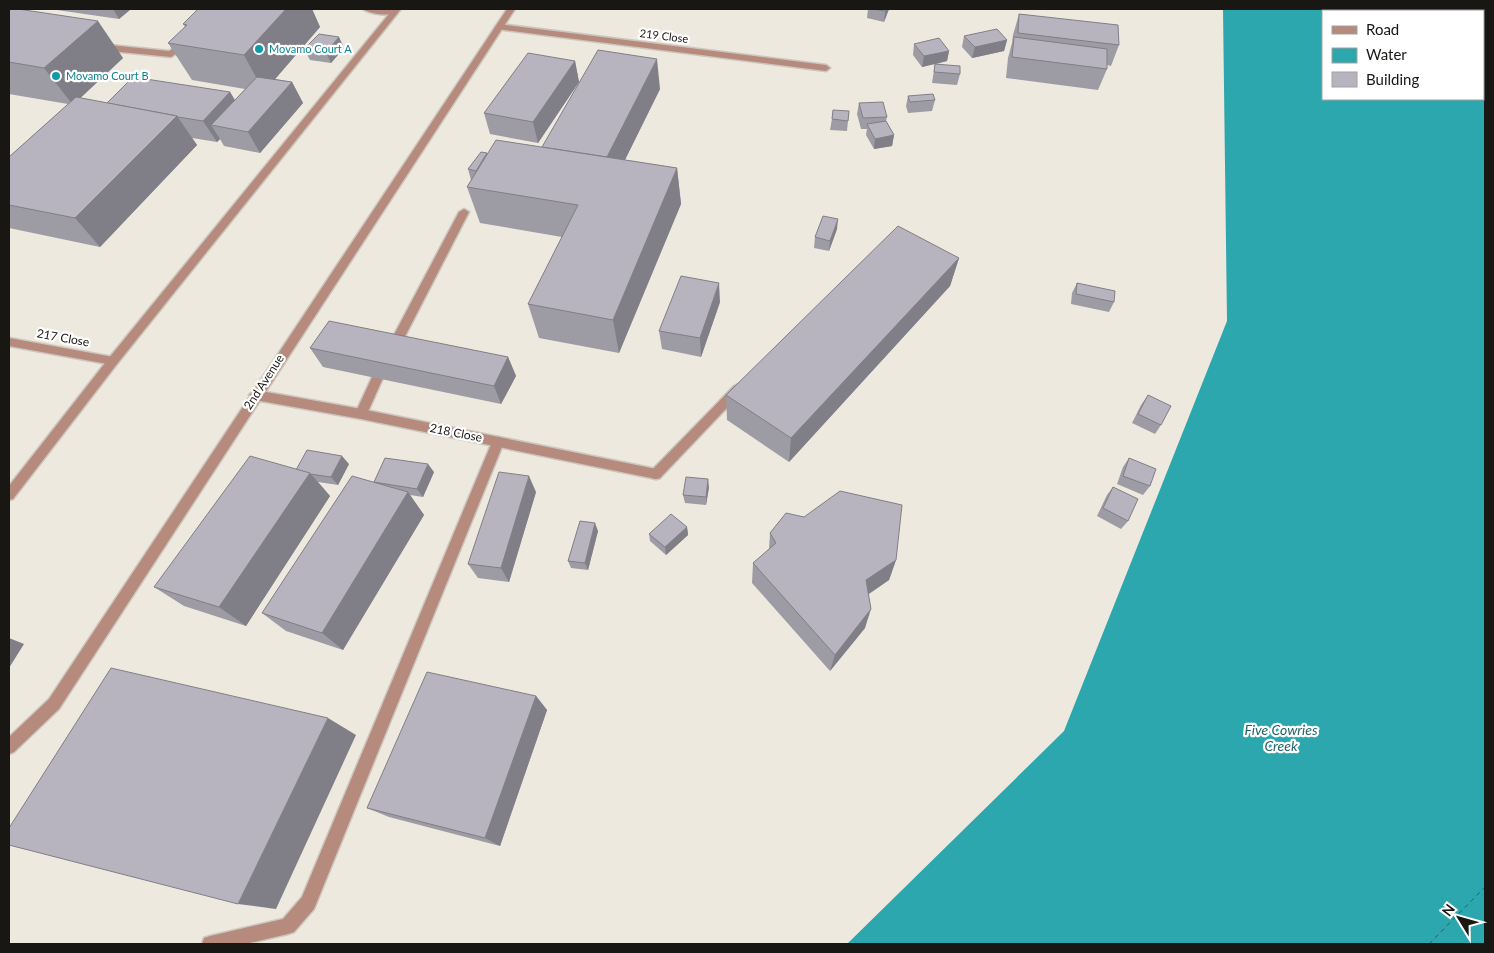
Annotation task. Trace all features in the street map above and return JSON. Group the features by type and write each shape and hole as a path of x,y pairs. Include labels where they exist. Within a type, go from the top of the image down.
{"street":[{"path":"367,9 395,10"},
{"name":"2nd Avenue","path":"9,747 54,704 255,395 511,9"},
{"path":"9,495 113,360 395,10"},
{"name":"219 Close","path":"499,27 826,68"},
{"path":"91,45 171,54 181,49 195,36"},
{"path":"392,350 464,212"},
{"name":"217 Close","path":"9,342 113,360"},
{"path":"361,414 377,378"},
{"name":"218 Close","path":"255,395 361,414 656,474 750,378"},
{"path":"210,944 288,926 308,903 498,442"}],"water":[{"name":"Five Cowries Creek","path":"1223,9 1485,9 1485,944 847,944 1064,731 1227,321"}],"building":[{"path":"9,9 98,21 44,68 9,62"},
{"path":"198,9 286,9 244,55 168,43 187,25 183,24"},
{"path":"1019,14 1118,25 1119,45 1018,33"},
{"path":"997,29 1007,40 975,47 964,36"},
{"path":"319,34 339,37 326,52 304,49"},
{"path":"1014,37 1107,49 1107,69 1012,57"},
{"path":"939,38 949,51 924,56 914,44"},
{"path":"598,50 657,59 607,157 542,147"},
{"path":"528,53 575,61 533,122 484,113"},
{"path":"935,64 960,66 960,74 934,72"},
{"path":"133,77 230,92 203,121 107,103"},
{"path":"257,77 292,82 248,132 211,125"},
{"path":"933,94 935,100 910,102 908,96"},
{"path":"76,97 177,116 75,218 9,205 9,157"},
{"path":"883,102 887,117 863,118 859,103"},
{"path":"833,110 849,111 848,121 832,119"},
{"path":"886,121 894,135 875,139 867,124"},
{"path":"496,140 677,168 613,320 528,304 578,205 467,187"},
{"path":"481,152 487,153 476,171 468,169"},
{"path":"823,216 838,219 830,241 815,237"},
{"path":"898,226 959,258 791,438 726,395"},
{"path":"681,276 719,283 700,338 659,331"},
{"path":"1077,283 1115,291 1114,302 1076,294"},
{"path":"329,321 508,357 494,386 310,348"},
{"path":"1148,395 1171,406 1161,425 1138,414"},
{"path":"307,450 342,456 331,477 296,470"},
{"path":"250,456 310,473 219,607 154,587"},
{"path":"385,458 428,464 417,489 374,482"},
{"path":"1129,458 1156,469 1150,486 1123,476"},
{"path":"499,472 529,476 501,568 468,564"},
{"path":"352,476 408,492 322,633 262,613"},
{"path":"686,477 708,479 706,497 683,495"},
{"path":"1113,487 1138,499 1128,521 1103,508"},
{"path":"840,491 902,505 896,560 866,580 871,609 835,655 753,563 776,543 770,533 786,513 804,517"},
{"path":"671,514 687,527 665,547 649,534"},
{"path":"580,521 595,523 585,563 568,561"},
{"path":"111,668 328,718 238,904 9,845 9,828"},
{"path":"427,672 536,696 485,838 367,808"}],"ferry route":[{"path":"1429,944 1485,887"}],"place":[{"name":"Movamo Court A","path":"259,49"},
{"name":"Movamo Court B","path":"56,76"}]}
